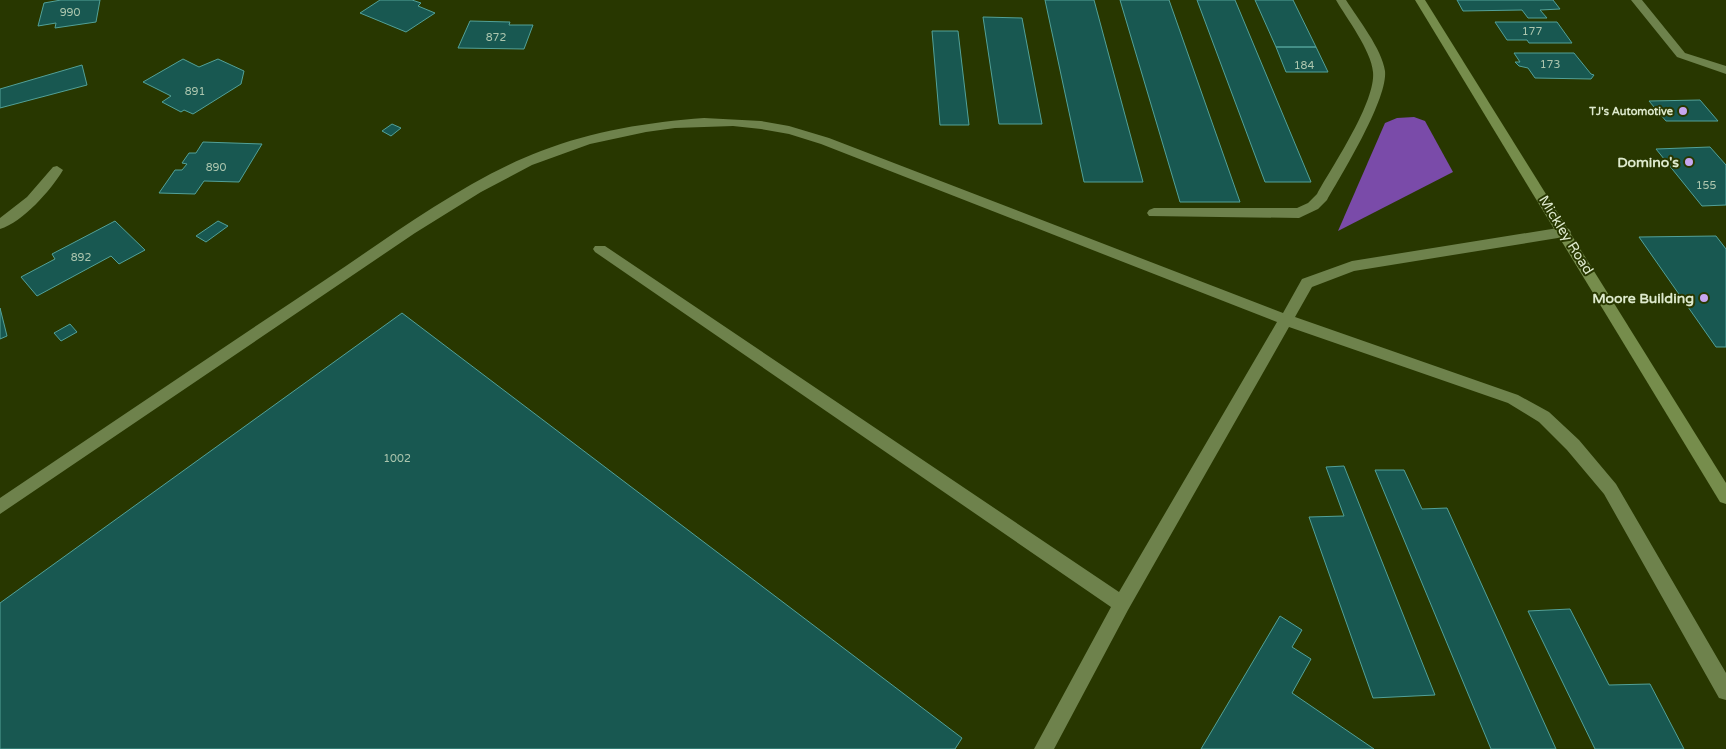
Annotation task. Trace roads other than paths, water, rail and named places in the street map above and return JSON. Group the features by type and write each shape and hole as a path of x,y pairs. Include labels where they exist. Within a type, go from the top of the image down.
{"street":[{"path":"1154,213 1299,213 1313,206 1322,197 1372,103 1380,73 1374,56 1341,0"},
{"name":"Mickley Road","path":"1420,0 1726,497"},
{"path":"1636,0 1681,55 1726,70"},
{"path":"0,507 384,247 466,194 515,168 561,148 661,126 705,122 755,124 790,130 903,170 1286,320 1513,399 1544,417 1573,445 1610,489 1726,691"},
{"path":"0,224 20,211 41,192 57,170"},
{"path":"1044,749 1122,604 1307,283 1352,266 1564,232"},
{"path":"600,249 1122,604"}],"place":[{"name":"TJ's Automotive","path":"1683,111"},
{"name":"Domino's","path":"1689,162"},
{"name":"Moore Building","path":"1704,298"}]}
